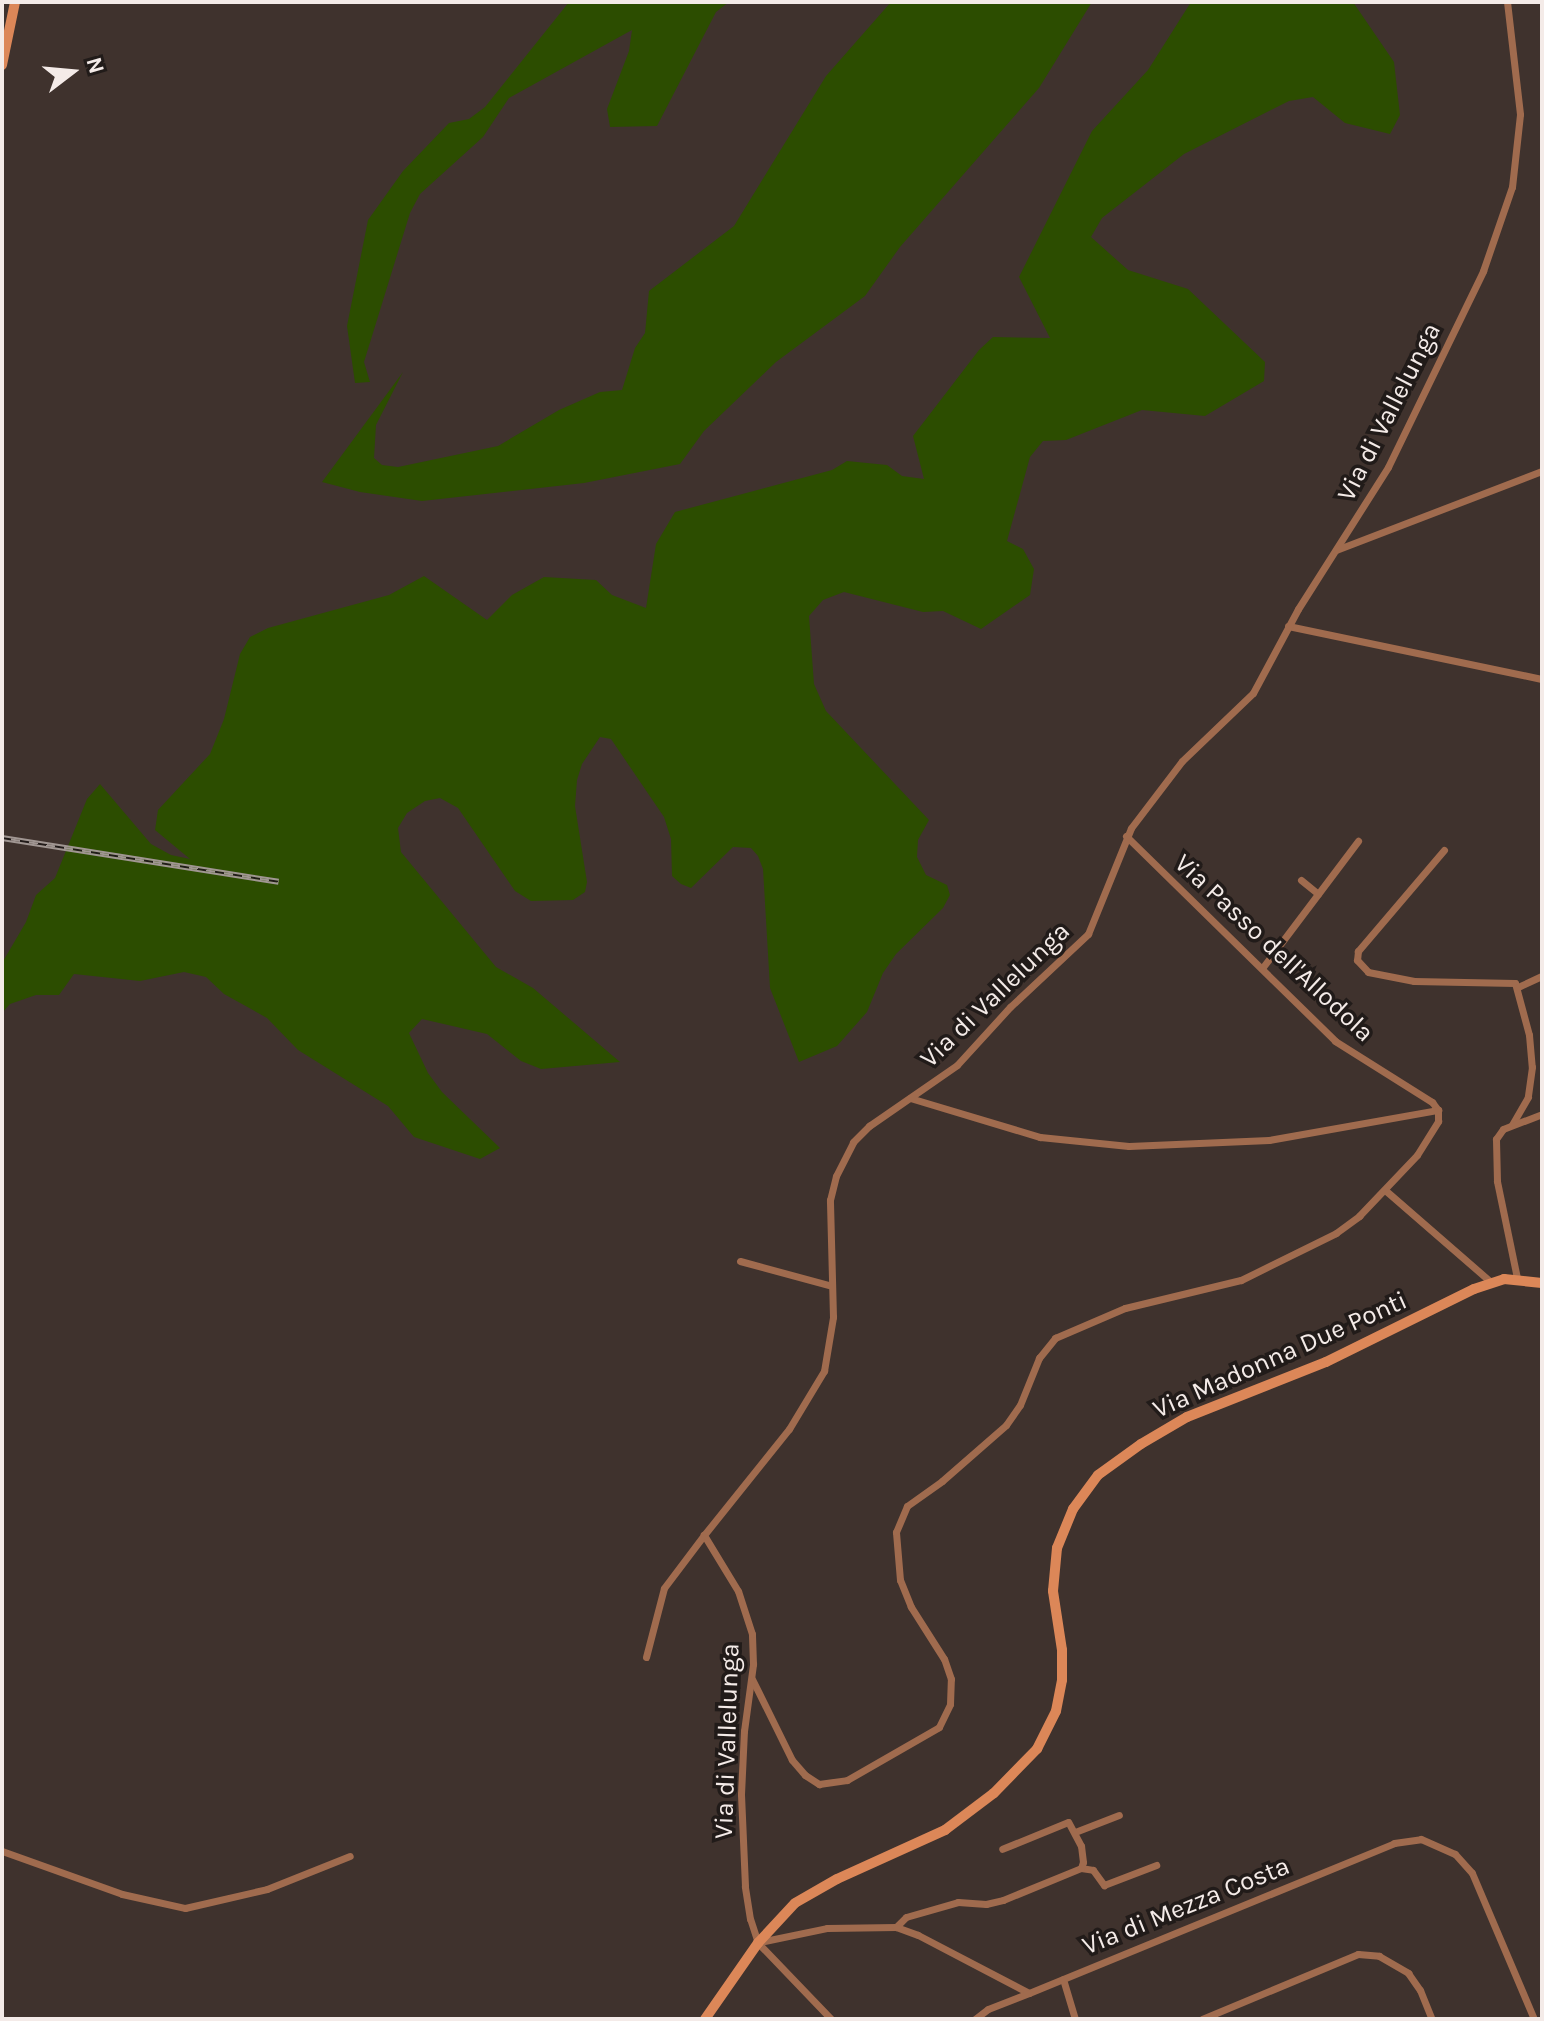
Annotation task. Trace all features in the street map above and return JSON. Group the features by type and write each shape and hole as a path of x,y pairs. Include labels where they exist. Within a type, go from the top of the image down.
{"main road":[{"path":"2,65 15,2"},
{"name":"Via Madonna Due Ponti","path":"705,2019 758,1943 795,1903 815,1890 924,1842 956,1823 1006,1781 1037,1749 1056,1711 1062,1680 1062,1650 1053,1591 1057,1548 1073,1509 1098,1475 1141,1444 1187,1417 1326,1362 1491,1282 1517,1278 1542,1283"}],"street":[{"name":"Via di Vallelunga","path":"758,1943 746,1896 741,1794 754,1651 749,1617 732,1581 704,1535 789,1429 818,1384 830,1347 832,1286 829,1216 839,1168 858,1136 957,1065 1010,1007 1082,941 1093,925 1126,836 1182,761 1250,697 1288,626 1388,467 1477,286 1502,221 1515,170 1520,122 1507,2"},
{"path":"1336,550 1542,471"},
{"path":"1288,626 1542,679"},
{"name":"Via Passo dell'Allodola","path":"1126,836 1342,1046 1432,1102 1438,1110"},
{"path":"1263,967 1358,841"},
{"path":"1444,850 1358,951 1358,963 1368,972 1414,981 1462,984 1510,981 1518,987 1532,1067 1528,1097 1512,1125"},
{"path":"1301,880 1318,894"},
{"path":"1518,987 1542,976"},
{"path":"751,1676 796,1766 819,1784 847,1780 936,1729 949,1708 951,1679 944,1659 911,1607 900,1580 896,1532 907,1506 954,1472 1006,1425 1020,1405 1039,1358 1055,1338 1118,1311 1241,1280 1336,1233 1385,1190 1420,1151 1436,1125 1438,1110 1278,1139 1129,1146 1040,1137 910,1098"},
{"path":"1517,1278 1496,1166 1497,1136 1512,1125 1542,1114"},
{"path":"1385,1190 1491,1282"},
{"path":"740,1261 832,1286"},
{"path":"646,1657 664,1588 704,1535"},
{"path":"1075,1832 1119,1815"},
{"path":"1002,1849 1063,1823 1071,1824 1082,1850 1081,1868"},
{"name":"Via di Mezza Costa","path":"975,2019 988,2009 1394,1843 1416,1839 1447,1849 1470,1868 1495,1920 1534,2019"},
{"path":"2,1851 122,1894 185,1908 267,1889 350,1856"},
{"path":"896,1927 906,1917 958,1902 997,1902 1081,1868 1093,1870 1104,1885 1156,1865"},
{"path":"758,1943 827,1928 896,1927 918,1935 1029,1993"},
{"path":"758,1943 831,2019"},
{"path":"1202,2019 1358,1954 1379,1956 1408,1973 1418,1986 1432,2019"},
{"path":"1063,1979 1075,2019"}],"green space":[{"path":"569,2 729,2 716,12 657,126 610,127 607,109 629,51 632,30 509,98 483,137 420,194 410,213 364,362 370,382 355,383 347,326 368,220 403,171 449,123 469,119 485,107"},
{"path":"891,2 1092,2 1039,88 900,247 865,296 776,362 704,431 680,464 584,483 422,501 360,492 322,482 403,372 376,425 374,458 382,465 398,467 498,446 559,410 600,392 622,390 635,348 645,333 649,291 734,226 826,76"},
{"path":"1191,2 1353,2 1394,62 1400,115 1390,134 1345,123 1313,97 1289,101 1184,154 1102,218 1091,237 1128,270 1188,289 1265,362 1264,381 1205,416 1142,410 1066,440 1043,441 1030,457 1007,541 1023,549 1034,569 1030,595 981,629 943,611 923,612 844,592 823,600 809,616 814,684 826,711 929,820 918,840 917,857 926,875 947,885 950,895 943,908 896,954 883,973 867,1012 837,1046 799,1062 770,988 763,869 758,856 751,848 733,847 691,888 681,884 672,876 671,839 664,817 611,739 600,737 582,764 577,780 575,806 587,882 585,892 573,900 531,901 515,891 458,808 440,798 425,801 407,813 398,828 401,852 496,967 533,988 620,1062 541,1069 521,1061 487,1034 422,1019 409,1033 428,1073 442,1092 500,1148 480,1159 414,1137 388,1106 298,1050 267,1018 224,994 206,977 184,972 140,981 74,974 59,995 36,995 10,1004 2,1013 2,963 26,922 36,895 55,878 87,799 100,784 151,844 171,855 190,859 155,830 158,810 210,754 224,719 240,654 250,637 268,628 389,595 424,576 487,620 512,595 544,577 596,580 612,595 646,608 656,544 675,512 832,470 847,461 887,465 902,476 924,479 913,436 979,350 993,337 1050,338 1019,277 1092,131 1148,70"}],"railway":[{"path":"2,838 279,882"}]}
